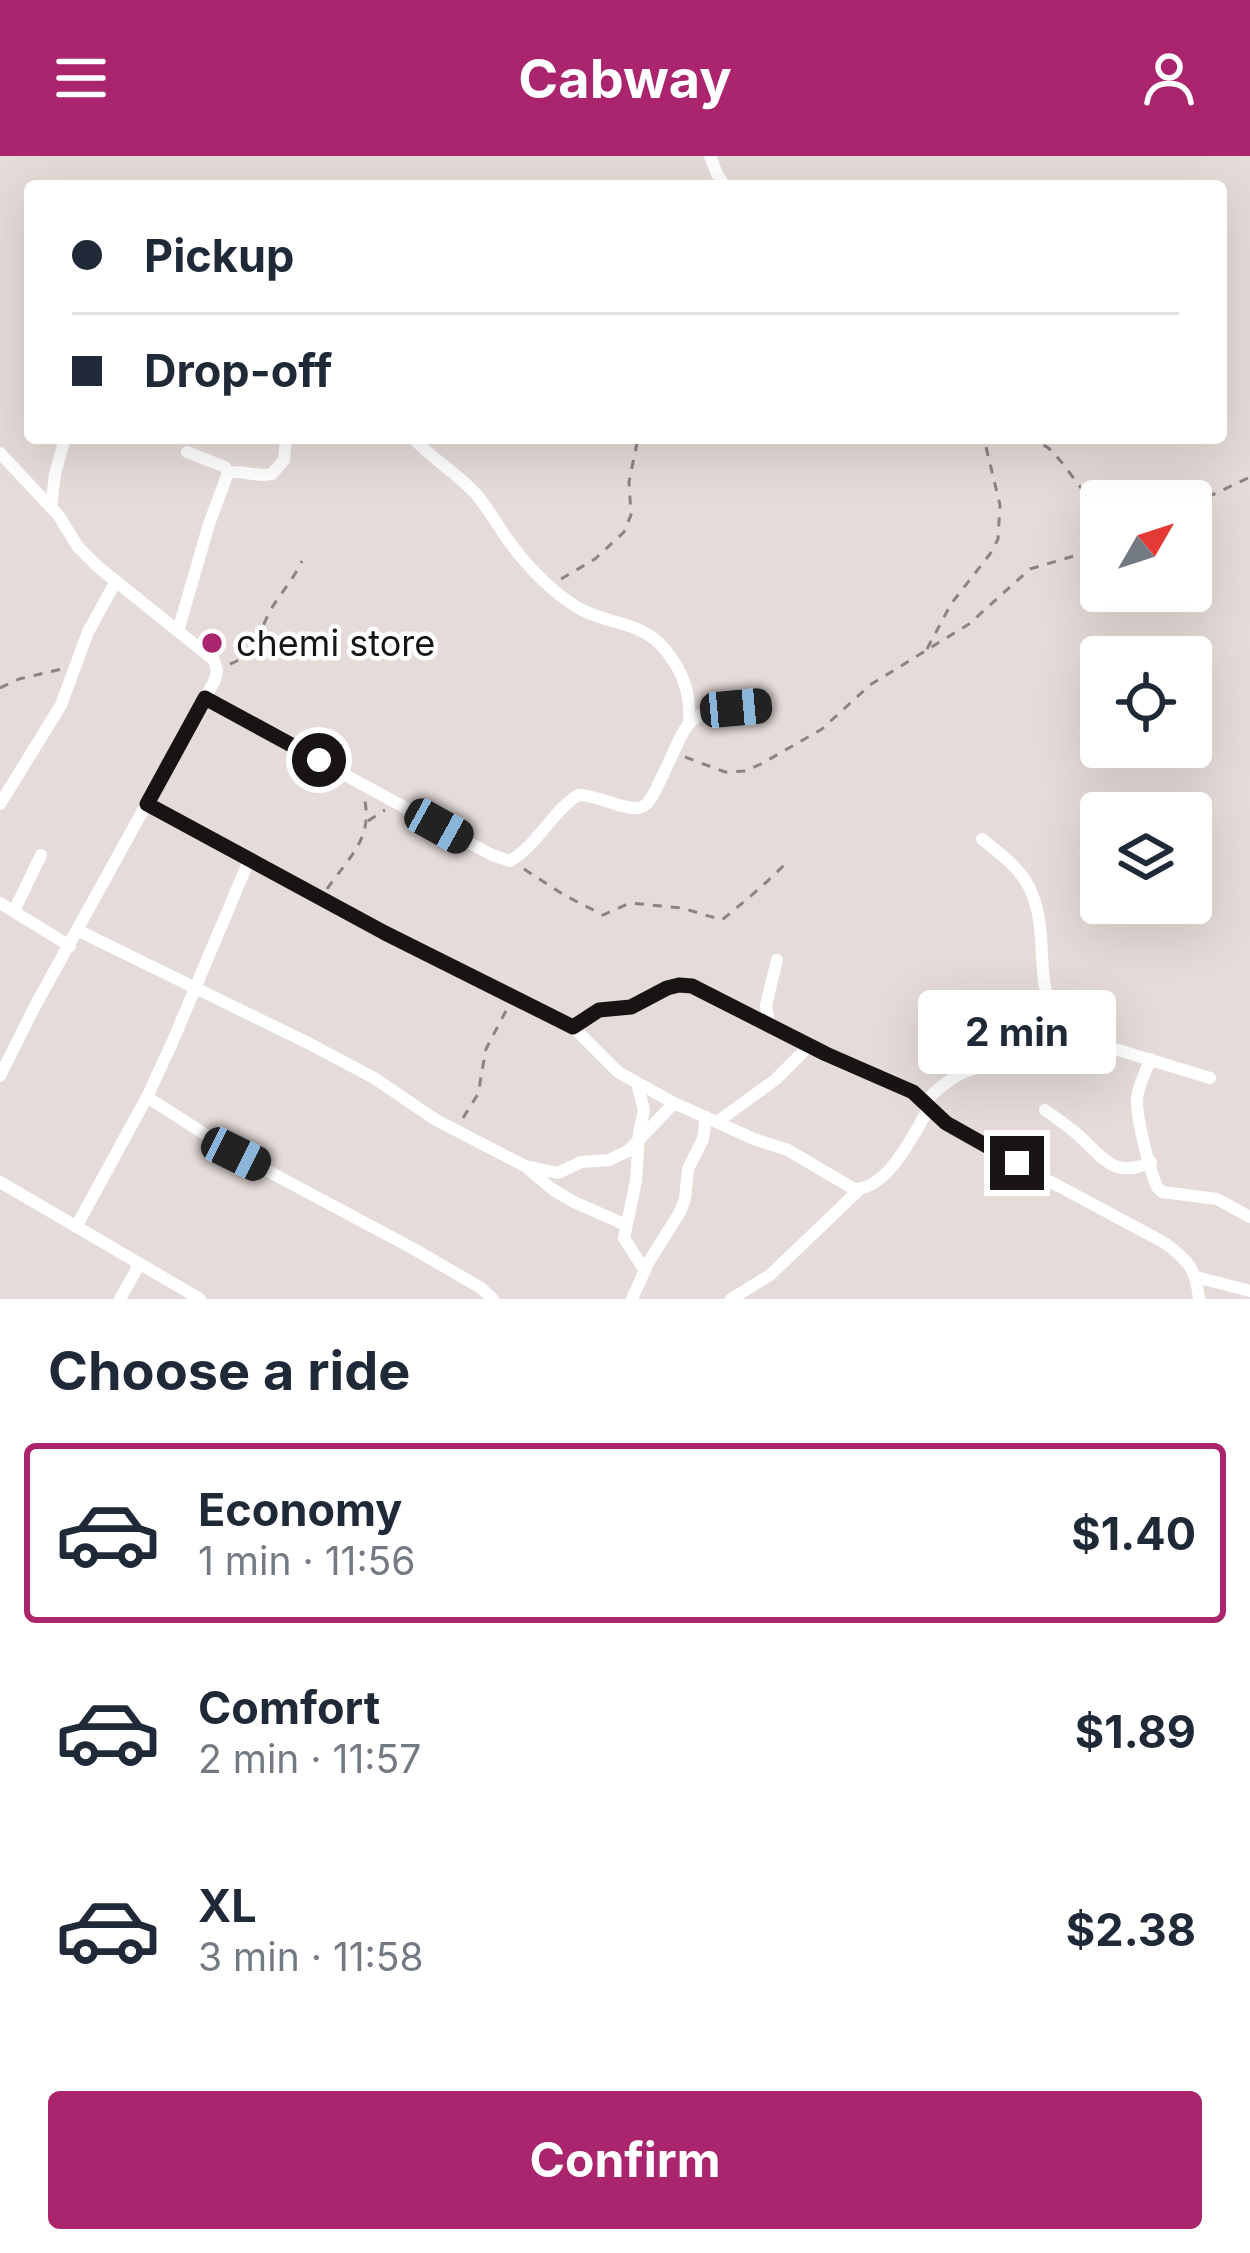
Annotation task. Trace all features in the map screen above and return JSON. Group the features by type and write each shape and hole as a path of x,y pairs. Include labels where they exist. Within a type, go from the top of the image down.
{"street":[{"path":"51,507 63,444"},
{"path":"228,473 272,474 284,460 285,444"},
{"path":"205,698 503,860 515,859 578,795 632,809 641,808 653,795 688,721 688,690 664,648 636,628 592,615 549,585 525,562 472,490 419,444"},
{"path":"178,631 228,473 225,467 187,452"},
{"path":"0,453 51,507 78,547 217,666 215,680 0,1076"},
{"path":"0,805 61,705 74,663 116,581"},
{"path":"688,721 704,712 766,705"},
{"path":"147,804 573,1027 610,1066 637,1083 788,1150 860,1190"},
{"path":"982,839 1012,864 1028,886 1039,914 1044,986 1061,1036"},
{"path":"14,911 41,855"},
{"path":"76,1227 147,1097 250,858"},
{"path":"0,904 70,946"},
{"path":"77,930 358,1070 525,1166 554,1174 581,1162 609,1160 628,1151 674,1103"},
{"path":"769,1024 766,1005 777,960"},
{"path":"573,1027 599,1010 633,1007 683,984 913,1092 946,1123 980,1144 1165,1243 1186,1259 1196,1277 1198,1299"},
{"path":"731,1299 770,1275 860,1190 879,1180 902,1155 927,1104 967,1070 996,1063 1034,1040 1061,1036 1210,1078"},
{"path":"632,1299 680,1212 688,1169 712,1119 775,1080 810,1045"},
{"path":"1150,1059 1137,1100 1155,1183 1162,1192 1216,1199 1250,1217"},
{"path":"637,1083 644,1105 625,1240 645,1271"},
{"path":"147,1097 236,1154 412,1248 494,1299"},
{"path":"1046,1110 1113,1165 1130,1169 1150,1162"},
{"path":"525,1166 574,1202 626,1225"},
{"path":"0,1182 200,1299"},
{"path":"121,1299 139,1265"},
{"path":"1196,1277 1248,1294"}],"path":[{"path":"549,585 595,560 624,532 631,515 629,482 637,444"},
{"path":"925,653 951,604 998,538 1000,505 988,444"},
{"path":"1042,444 1080,488"},
{"path":"1212,495 1250,477"},
{"path":"672,752 725,772 761,764 822,729 870,685 969,624 1030,569 1080,554"},
{"path":"217,666 236,663 254,648 269,613 302,561"},
{"path":"0,688 74,663"},
{"path":"322,898 368,821 361,784"},
{"path":"368,821 397,803"},
{"path":"515,859 527,872 603,915 630,903 682,908 722,920 790,860"},
{"path":"453,1128 474,1103 486,1049 513,999"}],"place":[{"name":"chemi store","path":"212,643"}],"route":[{"path":"319,760 205,698 147,804 385,933 573,1027 599,1010 631,1007 667,988 692,986 913,1092 946,1123 1017,1163"}]}
